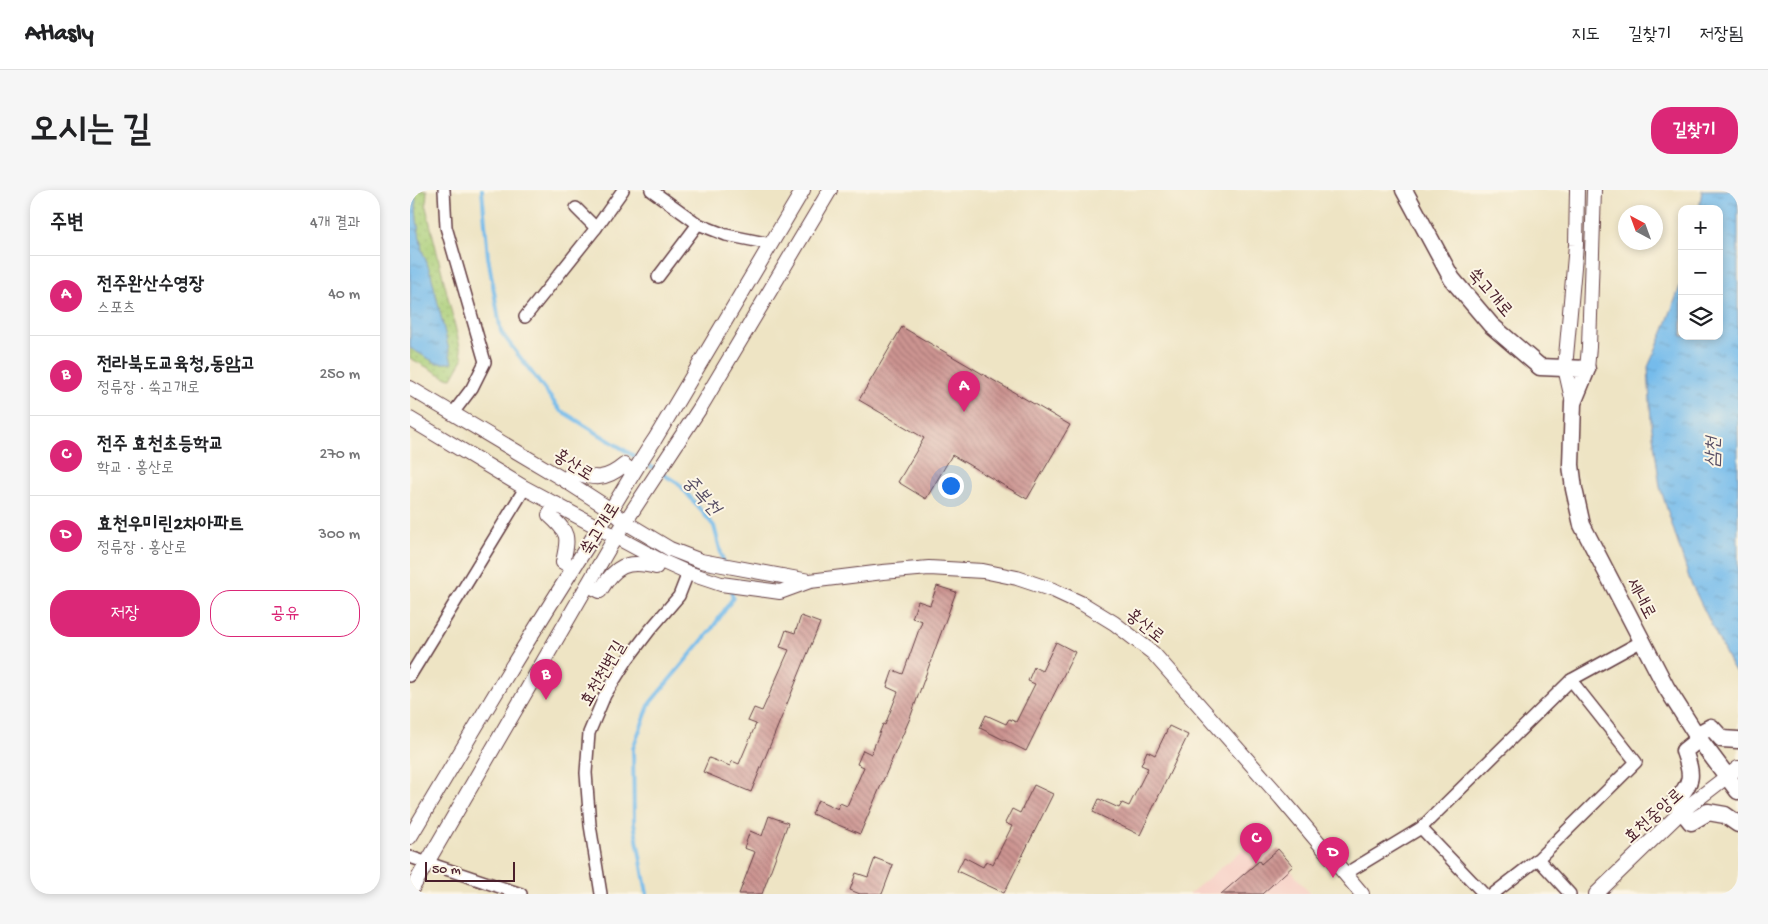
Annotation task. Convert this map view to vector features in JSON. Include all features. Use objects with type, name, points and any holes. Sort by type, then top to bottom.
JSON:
[{"type":"main road","name":"쑥고개로","points":[[1404,190],[1452,279],[1491,324],[1540,367],[1587,369]]},
{"type":"main road","name":"세내로","points":[[1587,369],[1573,403],[1571,465],[1582,525],[1666,687],[1697,737],[1733,773],[1738,791]]},
{"type":"main road","points":[[1734,740],[1722,739],[1711,727],[1697,737],[1684,751],[1691,770],[1687,788],[1675,802],[1691,822],[1708,812],[1725,815],[1738,824]]},
{"type":"street","points":[[444,190],[446,227],[485,362],[472,388],[453,413]]},
{"type":"street","points":[[526,318],[623,190]]},
{"type":"street","points":[[650,190],[698,224],[726,236],[771,244]]},
{"type":"street","name":"쑥고개로","points":[[410,837],[573,568],[611,510],[631,475],[656,439],[803,190]]},
{"type":"street","name":"쑥고개로","points":[[410,892],[616,536],[705,400],[830,190]]},
{"type":"street","name":"세내로","points":[[1573,403],[1565,368],[1576,245],[1577,190]]},
{"type":"street","name":"세내로","points":[[1587,369],[1594,190]]},
{"type":"street","points":[[576,208],[596,228]]},
{"type":"street","points":[[658,277],[698,224]]},
{"type":"street","name":"홍산로","points":[[410,388],[566,481],[611,510],[625,522],[670,549],[701,561],[810,581]]},
{"type":"street","name":"홍산로","points":[[410,419],[525,488],[659,560],[721,584],[780,592],[810,581],[929,568],[983,571],[1017,578],[1053,590],[1083,604],[1114,623],[1153,653],[1281,798],[1362,894]]},
{"type":"street","points":[[566,481],[572,472],[590,478],[608,476],[624,465],[631,475]]},
{"type":"street","points":[[410,676],[525,488]]},
{"type":"street","points":[[556,504],[550,515],[564,528],[568,543],[564,562],[573,568]]},
{"type":"street","points":[[588,585],[600,591],[608,576],[618,568],[638,563],[656,567],[659,560]]},
{"type":"street","name":"효천천변길","points":[[601,894],[590,826],[586,773],[589,733],[605,695],[627,660],[695,575]]},
{"type":"street","points":[[1345,874],[1421,828],[1570,680],[1642,641]]},
{"type":"street","points":[[1493,894],[1538,859],[1636,762],[1570,680]]},
{"type":"street","name":"효천중앙로","points":[[1596,894],[1682,812],[1733,773]]},
{"type":"street","points":[[1421,828],[1484,894]]},
{"type":"street","points":[[410,857],[521,894]]},
{"type":"street","points":[[1538,859],[1570,894]]},
{"type":"shaded area","points":[[1262,834],[1310,894],[1189,894]]},
{"type":"green space","points":[[410,190],[427,190],[426,207],[463,359],[452,378],[445,377],[410,358]]},
{"type":"water","points":[[410,190],[415,190],[422,250],[431,274],[452,363],[436,363],[410,348]]},
{"type":"water","name":"삼천","points":[[1702,190],[1738,190],[1738,676],[1690,581],[1660,487],[1651,421],[1648,367],[1678,292],[1678,340],[1723,340],[1723,205],[1700,205]]},
{"type":"building","points":[[902,327],[1070,425],[1027,499],[952,455],[926,499],[898,482],[924,438],[859,400]]},
{"type":"building","points":[[937,586],[956,592],[910,718],[860,834],[812,814],[818,800],[838,809],[840,803],[847,806],[864,767],[857,764],[863,750],[871,754],[898,692],[887,687],[893,670],[903,674],[922,621],[912,618],[918,601],[930,605]]},
{"type":"building","points":[[801,616],[820,623],[751,792],[703,772],[709,758],[730,766],[732,761],[739,764],[756,724],[748,721],[754,708],[762,711],[789,650],[780,647],[786,630],[795,633]]},
{"type":"building","points":[[1056,642],[1075,652],[1026,751],[980,728],[986,715],[1006,724],[1009,719],[1016,722],[1035,684],[1028,681],[1034,667],[1042,671]]},
{"type":"building","points":[[1169,726],[1188,735],[1140,835],[1093,812],[1099,799],[1119,808],[1122,803],[1129,806],[1148,768],[1141,765],[1147,751],[1155,755]]},
{"type":"building","points":[[1034,785],[1053,794],[1004,893],[957,871],[964,857],[983,867],[986,861],[993,864],[1012,826],[1005,823],[1012,809],[1020,813]]},
{"type":"building","points":[[769,816],[788,823],[762,894],[739,894],[755,852],[744,848],[750,831],[762,836]]},
{"type":"building","points":[[1278,849],[1293,866],[1262,894],[1221,894],[1259,861],[1261,864]]},
{"type":"building","points":[[875,858],[893,865],[882,894],[860,894],[850,890],[856,873],[868,877]]},
{"type":"waterway","name":"중복천","points":[[482,190],[488,257],[501,332],[560,410],[679,484],[714,526],[723,561]]},
{"type":"waterway","name":"중복천","points":[[647,894],[634,823],[633,748],[650,703],[711,630],[733,598],[730,587]]},
{"type":"place","name":"전주완산수영장","points":[[964,412]]},
{"type":"place","name":"전라북도교육청,동암고","points":[[546,700]]},
{"type":"place","name":"전주 효천초등학교","points":[[1256,864]]},
{"type":"place","name":"효천우미린2차아파트","points":[[1333,878]]}]
